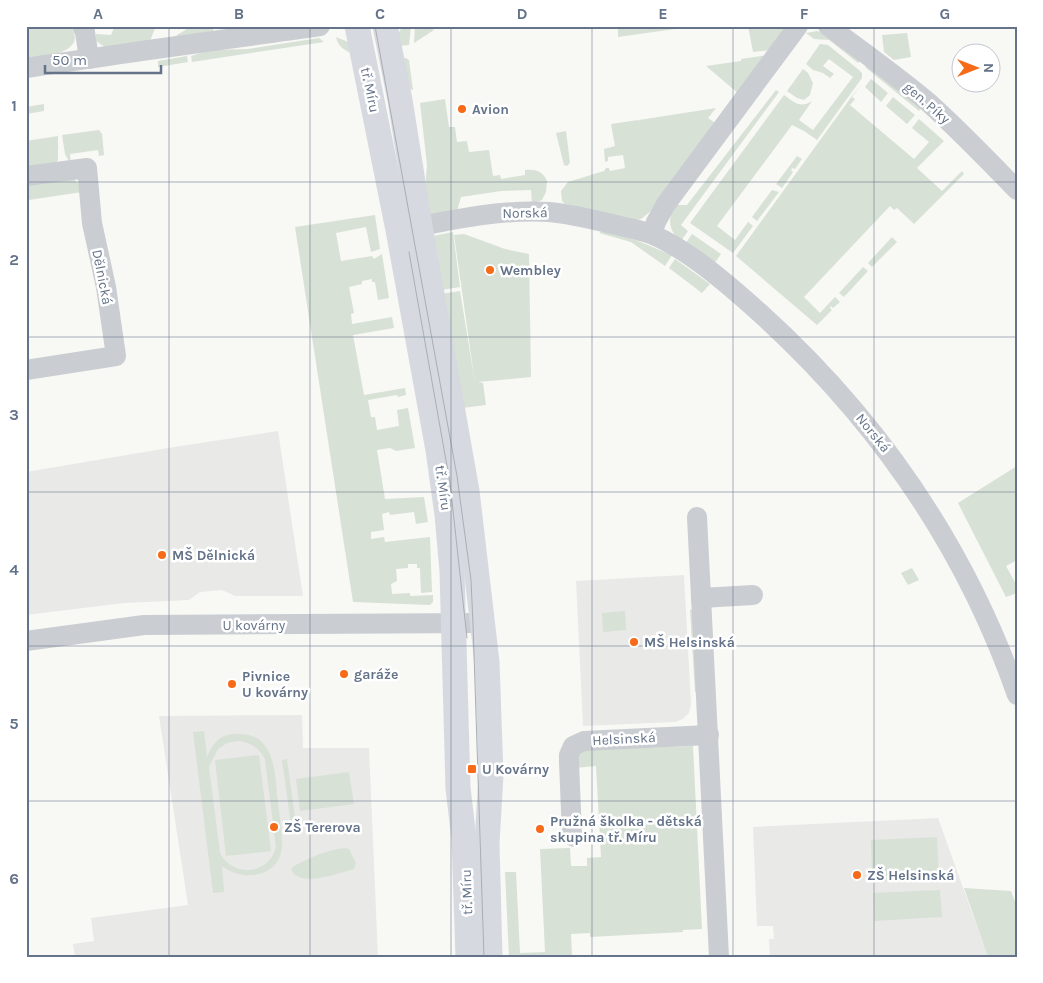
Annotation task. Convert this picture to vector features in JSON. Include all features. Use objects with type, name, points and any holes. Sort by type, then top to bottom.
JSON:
[{"type":"main road","name":"tř. Míru","points":[[357,26],[409,228],[467,491],[482,624],[487,652],[490,775],[487,843],[490,957]]},
{"type":"main road","name":"tř. Míru","points":[[385,26],[400,100],[409,228],[450,542],[458,788],[464,839],[468,957]]},
{"type":"street","points":[[82,26],[89,59]]},
{"type":"street","points":[[26,68],[320,26]]},
{"type":"street","points":[[652,234],[666,204],[798,26]]},
{"type":"street","name":"gen. Píky","points":[[828,26],[929,104],[987,157],[1017,190]]},
{"type":"street","name":"Dělnická","points":[[26,176],[87,168],[92,223],[106,287],[116,356],[26,370]]},
{"type":"street","name":"Norská","points":[[409,228],[498,213],[543,212],[584,217],[652,234],[722,280],[765,318],[839,392],[889,452],[918,493],[947,540],[982,611],[1017,695]]},
{"type":"street","points":[[697,517],[719,957]]},
{"type":"street","points":[[701,598],[753,595]]},
{"type":"street","name":"U kovárny","points":[[26,641],[144,626],[482,624]]},
{"type":"street","name":"Helsinská","points":[[574,837],[572,835],[569,762],[569,755],[573,746],[584,741],[708,735]]},
{"type":"shaded area","points":[[26,26],[70,26],[75,35],[74,42],[62,52],[26,60]]},
{"type":"shaded area","points":[[115,26],[150,26],[155,28],[150,41],[105,47],[96,41],[96,34],[111,35]]},
{"type":"shaded area","points":[[192,26],[214,26],[213,31],[177,37],[177,35]]},
{"type":"shaded area","points":[[403,26],[411,26],[409,45],[398,46],[399,32]]},
{"type":"shaded area","points":[[415,26],[426,26],[434,30],[414,43]]},
{"type":"shaded area","points":[[631,26],[689,27],[618,37],[618,29]]},
{"type":"shaded area","points":[[748,26],[785,26],[771,50],[753,52]]},
{"type":"shaded area","points":[[817,31],[824,33],[861,60],[858,63],[829,40],[814,39],[806,33]]},
{"type":"shaded area","points":[[907,33],[911,57],[894,60],[884,52],[882,35]]},
{"type":"shaded area","points":[[336,37],[348,42],[350,53],[341,47]]},
{"type":"shaded area","points":[[319,38],[324,42],[192,62],[191,56],[210,50],[248,49]]},
{"type":"shaded area","points":[[820,44],[828,45],[859,70],[862,73],[862,78],[817,140],[792,125],[717,226],[735,240],[748,222],[753,226],[733,253],[690,223],[784,95],[794,102],[801,104],[812,101],[799,120],[813,130],[853,77],[829,59],[823,66],[834,74],[830,78],[823,73],[813,70],[806,64]]},
{"type":"shaded area","points":[[768,55],[739,94],[706,66],[741,61],[741,59]]},
{"type":"shaded area","points":[[187,56],[188,62],[158,67],[158,61]]},
{"type":"shaded area","points":[[406,58],[409,60],[413,90],[410,89],[400,59]]},
{"type":"shaded area","points":[[867,64],[921,108],[919,111],[865,67]]},
{"type":"shaded area","points":[[803,69],[808,73],[813,83],[810,95],[804,100],[797,98],[787,91]]},
{"type":"shaded area","points":[[871,79],[888,93],[881,102],[865,87]]},
{"type":"shaded area","points":[[863,83],[852,97],[855,99],[850,105],[914,159],[929,142],[912,128],[919,119],[944,141],[917,168],[942,191],[962,171],[964,174],[914,224],[897,208],[894,210],[890,206],[804,297],[820,313],[835,297],[840,302],[833,308],[831,306],[832,310],[817,325],[736,256],[852,96]]},
{"type":"shaded area","points":[[776,90],[779,92],[681,225],[688,231],[681,241],[671,229],[670,224],[674,205],[687,205]]},
{"type":"shaded area","points":[[893,97],[915,115],[907,124],[886,106]]},
{"type":"shaded area","points":[[445,99],[449,127],[455,127],[457,142],[467,141],[469,152],[489,150],[493,176],[500,175],[501,179],[525,175],[525,170],[535,170],[541,173],[547,181],[546,192],[542,200],[532,204],[531,190],[501,191],[461,197],[457,211],[429,215],[425,190],[427,165],[420,103]]},
{"type":"shaded area","points":[[44,104],[44,111],[26,114],[26,107]]},
{"type":"shaded area","points":[[716,108],[708,118],[717,124],[651,211],[641,219],[635,221],[565,204],[562,201],[561,191],[568,182],[604,171],[606,168],[609,168],[610,171],[625,168],[623,155],[608,157],[608,161],[605,162],[604,149],[615,146],[611,124]]},
{"type":"shaded area","points":[[99,130],[102,134],[104,155],[99,156],[98,150],[70,154],[71,165],[65,154],[62,135]]},
{"type":"shaded area","points":[[566,131],[570,163],[567,166],[564,165],[556,133]]},
{"type":"shaded area","points":[[58,136],[58,159],[55,167],[26,172],[26,141]]},
{"type":"shaded area","points":[[797,156],[802,159],[795,169],[792,168],[793,172],[782,188],[776,184]]},
{"type":"shaded area","points":[[72,178],[78,183],[82,192],[29,200],[26,180]]},
{"type":"shaded area","points":[[772,190],[779,192],[757,221],[752,217]]},
{"type":"shaded area","points":[[375,215],[380,249],[371,252],[366,227],[336,233],[341,261],[372,256],[374,259],[382,254],[389,298],[378,300],[375,282],[372,282],[372,279],[349,287],[354,313],[351,314],[352,324],[392,317],[394,328],[353,335],[364,395],[405,388],[406,395],[368,400],[371,417],[375,417],[377,430],[399,426],[397,410],[408,408],[415,448],[396,451],[390,448],[377,450],[385,499],[424,497],[428,522],[416,524],[414,512],[390,515],[389,512],[382,514],[384,530],[371,532],[371,539],[384,537],[385,542],[430,537],[432,592],[421,593],[420,568],[417,568],[417,564],[408,564],[408,568],[396,569],[397,581],[391,584],[392,594],[410,593],[410,596],[433,595],[433,602],[430,605],[353,602],[295,227]]},
{"type":"shaded area","points":[[603,231],[628,237],[672,255],[665,266],[631,242],[599,233]]},
{"type":"shaded area","points":[[453,232],[460,287],[441,290],[433,236]]},
{"type":"shaded area","points":[[464,234],[505,249],[529,254],[531,377],[478,382],[483,383],[486,405],[462,408],[441,294],[460,291],[475,383],[454,235]]},
{"type":"shaded area","points":[[692,234],[721,254],[714,264],[685,244]]},
{"type":"shaded area","points":[[892,237],[897,242],[872,267],[868,263]]},
{"type":"shaded area","points":[[675,259],[710,284],[702,293],[669,268]]},
{"type":"shaded area","points":[[863,267],[868,271],[844,297],[839,293]]},
{"type":"shaded area","name":"MŠ Dělnická","points":[[278,431],[303,596],[235,596],[222,590],[200,592],[189,600],[124,603],[26,615],[26,472]]},
{"type":"shaded area","points":[[1017,466],[1017,560],[1006,566],[1017,586],[1017,593],[1006,597],[958,503]]},
{"type":"shaded area","points":[[912,568],[919,580],[908,585],[901,573]]},
{"type":"shaded area","name":"MŠ Helsinská","points":[[684,575],[691,704],[689,713],[683,719],[675,722],[583,726],[576,581]]},
{"type":"shaded area","points":[[695,609],[700,692],[695,692],[690,610]]},
{"type":"shaded area","points":[[625,611],[626,630],[603,632],[602,613]]},
{"type":"shaded area","name":"ZŠ Tererova","points":[[302,715],[303,748],[369,748],[378,957],[75,957],[73,944],[94,941],[91,918],[188,905],[159,716]]},
{"type":"shaded area","points":[[204,731],[207,757],[218,740],[226,735],[250,735],[259,739],[270,754],[275,774],[282,841],[281,853],[277,862],[270,869],[262,873],[242,875],[222,866],[224,892],[213,893],[193,732]],"holes":[[[242,742],[256,748],[265,759],[276,847],[266,863],[259,868],[250,870],[233,867],[220,853],[209,767],[218,749],[227,743]]]},
{"type":"shaded area","points":[[693,746],[702,929],[683,930],[683,932],[590,937],[590,933],[571,934],[572,957],[509,957],[505,872],[516,872],[520,953],[545,952],[540,849],[570,848],[571,866],[587,866],[587,858],[601,857],[596,766],[575,768],[579,755],[583,750]]},
{"type":"shaded area","points":[[259,755],[271,851],[226,856],[215,760]]},
{"type":"shaded area","points":[[287,759],[296,825],[291,825],[282,760]]},
{"type":"shaded area","points":[[349,772],[354,804],[300,811],[296,779]]},
{"type":"shaded area","name":"ZŠ Helsinská","points":[[938,818],[988,957],[770,957],[769,939],[774,939],[773,926],[757,926],[753,827]]},
{"type":"shaded area","points":[[937,837],[939,879],[872,882],[871,840]]},
{"type":"shaded area","points":[[349,849],[356,863],[354,869],[313,879],[298,876],[292,872],[294,866],[313,857],[331,850]]},
{"type":"shaded area","points":[[964,888],[1011,891],[1017,907],[1017,957],[988,957]]},
{"type":"shaded area","points":[[940,890],[942,917],[874,921],[873,893]]},
{"type":"tram line","points":[[375,26],[457,476],[471,580],[484,957]]},
{"type":"tram line","points":[[409,252],[450,483],[467,638]]},
{"type":"place","name":"Avion","points":[[462,109]]},
{"type":"place","name":"Wembley","points":[[490,270]]},
{"type":"place","name":"MŠ Dělnická","points":[[162,555]]},
{"type":"place","name":"MŠ Helsinská","points":[[634,642]]},
{"type":"place","name":"garáže","points":[[344,674]]},
{"type":"place","name":"Pivnice U kovárny","points":[[232,684]]},
{"type":"place","name":"U Kovárny","points":[[472,769]]},
{"type":"place","name":"ZŠ Tererova","points":[[274,827]]},
{"type":"place","name":"Pružná školka - dětská skupina tř. Míru","points":[[540,829]]},
{"type":"place","name":"ZŠ Helsinská","points":[[857,875]]}]
